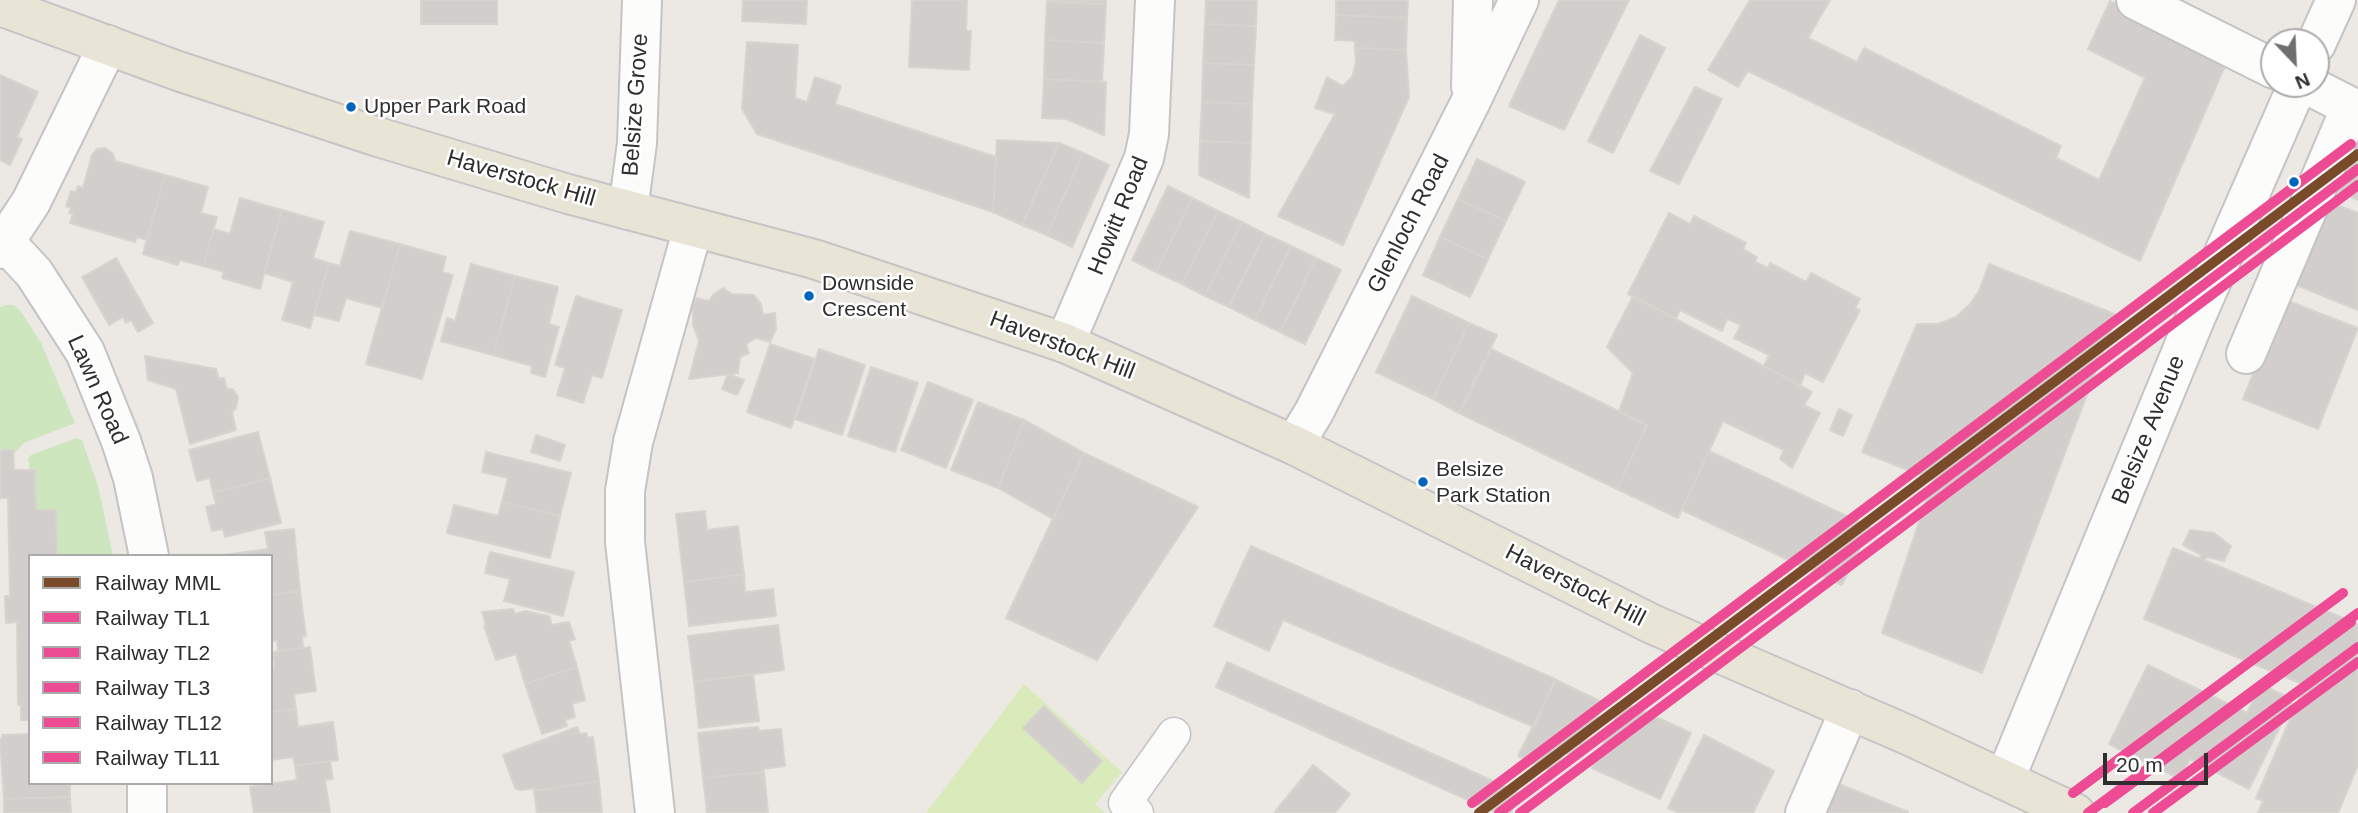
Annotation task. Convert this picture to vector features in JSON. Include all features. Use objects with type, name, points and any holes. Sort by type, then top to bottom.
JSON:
[{"type":"main road","name":"Haverstock Hill","points":[[0,6],[178,71],[356,130],[628,210],[814,259],[1065,342],[1294,445],[1629,613],[1850,709],[2075,813]]},
{"type":"street","name":"Belsize Grove","points":[[628,210],[637,143],[642,0]]},
{"type":"street","name":"Howitt Road","points":[[1065,342],[1144,158],[1149,134],[1155,0]]},
{"type":"street","points":[[1470,103],[1473,0]]},
{"type":"street","name":"Glenloch Road","points":[[1294,445],[1314,412],[1519,0]]},
{"type":"street","points":[[2136,0],[2260,62]]},
{"type":"street","points":[[2323,28],[2336,0]]},
{"type":"street","points":[[3,246],[31,202],[108,45]]},
{"type":"street","points":[[2246,354],[2351,107],[2330,96]]},
{"type":"street","name":"Belsize Avenue","points":[[2005,779],[2195,319],[2292,98]]},
{"type":"street","points":[[655,813],[625,542],[625,491],[633,442],[693,228]]},
{"type":"street","name":"Lawn Road","points":[[3,246],[34,273],[85,352],[129,465],[149,554]]},
{"type":"street","points":[[1805,813],[1850,709]]},
{"type":"street","points":[[1137,813],[1125,803],[1174,734]]},
{"type":"street","points":[[147,785],[148,813]]},
{"type":"green space","points":[[14,305],[20,310],[41,343],[75,423],[24,443],[15,453],[13,450],[0,450],[0,307]]},
{"type":"green space","points":[[76,438],[82,440],[98,486],[113,554],[56,554],[36,510],[35,470],[30,470],[28,459],[31,455]]},
{"type":"green space","points":[[1024,684],[1122,772],[1095,804],[1105,813],[926,813]]},
{"type":"building","points":[[421,0],[497,0],[497,24],[421,24]]},
{"type":"building","points":[[743,0],[807,0],[806,24],[742,21]]},
{"type":"building","points":[[912,0],[967,0],[966,31],[971,31],[969,70],[909,67]]},
{"type":"building","points":[[1047,0],[1106,0],[1106,4]]},
{"type":"building","points":[[1206,0],[1257,0],[1256,26],[1205,24]]},
{"type":"building","points":[[1336,0],[1408,0],[1407,18],[1336,15]]},
{"type":"building","points":[[1559,0],[1629,0],[1564,130],[1509,106]]},
{"type":"building","points":[[1750,0],[1830,0],[1808,38],[1857,62],[1864,48],[2061,146],[2056,158],[2099,180],[2145,78],[2088,49],[2110,1],[2225,66],[2140,261],[1748,71],[1738,87],[1708,70]]},
{"type":"building","points":[[1047,2],[1106,4],[1104,43],[1045,40]]},
{"type":"building","points":[[1336,15],[1407,18],[1406,50],[1355,48],[1355,41],[1335,40]]},
{"type":"building","points":[[1205,24],[1256,26],[1254,65],[1203,63]]},
{"type":"building","points":[[1640,35],[1665,48],[1613,153],[1588,141]]},
{"type":"building","points":[[1045,40],[1104,43],[1102,82],[1044,79]]},
{"type":"building","points":[[747,42],[798,45],[795,98],[807,102],[815,77],[841,86],[835,104],[996,157],[993,212],[757,134],[742,109]]},
{"type":"building","points":[[1355,48],[1406,50],[1409,97],[1343,245],[1278,216],[1335,114],[1315,108],[1327,77],[1343,86],[1352,77],[1356,63]]},
{"type":"building","points":[[1203,63],[1254,65],[1252,104],[1202,102]]},
{"type":"building","points":[[0,75],[38,92],[17,137],[22,139],[10,165],[0,160]]},
{"type":"building","points":[[1044,79],[1106,82],[1104,135],[1066,119],[1042,118]]},
{"type":"building","points":[[1695,87],[1722,99],[1679,184],[1650,171]]},
{"type":"building","points":[[1202,102],[1252,104],[1251,143],[1200,141]]},
{"type":"building","points":[[2358,124],[2358,200],[2332,189]]},
{"type":"building","points":[[997,140],[1059,143],[1022,225],[993,212]]},
{"type":"building","points":[[1200,141],[1251,143],[1249,198],[1199,175]]},
{"type":"building","points":[[1059,143],[1083,153],[1047,235],[1022,225]]},
{"type":"building","points":[[105,148],[113,154],[115,161],[165,175],[147,240],[137,237],[135,242],[70,223],[73,214],[69,213],[71,208],[66,206],[71,191],[76,192],[78,186],[83,188],[92,155],[97,149]]},
{"type":"building","points":[[1083,153],[1109,165],[1072,247],[1047,235]]},
{"type":"building","points":[[1477,159],[1525,182],[1506,221],[1458,199]]},
{"type":"building","points":[[165,175],[208,187],[201,213],[217,217],[203,266],[180,260],[178,265],[143,254]]},
{"type":"building","points":[[1168,186],[1192,198],[1156,272],[1132,260]]},
{"type":"building","points":[[240,198],[282,210],[260,289],[222,278],[224,272],[203,266],[214,229],[230,234]]},
{"type":"building","points":[[1192,198],[1218,211],[1182,284],[1156,272]]},
{"type":"building","points":[[1458,199],[1506,221],[1488,259],[1440,237]]},
{"type":"building","points":[[2324,200],[2358,213],[2358,310],[2291,283]]},
{"type":"building","points":[[282,210],[324,222],[313,258],[329,263],[310,328],[282,320],[293,282],[264,273]]},
{"type":"building","points":[[1218,211],[1242,222],[1205,296],[1182,284]]},
{"type":"building","points":[[1669,213],[1690,224],[1694,216],[1746,243],[1743,249],[1757,257],[1755,262],[1768,268],[1770,263],[1806,282],[1811,273],[1860,299],[1855,308],[1860,310],[1823,382],[1805,373],[1800,386],[1764,366],[1769,355],[1734,338],[1741,325],[1727,319],[1722,331],[1680,310],[1676,319],[1628,294]]},
{"type":"building","points":[[1242,222],[1265,234],[1229,307],[1205,296]]},
{"type":"building","points":[[350,231],[400,244],[382,308],[346,298],[339,321],[314,315],[329,263],[340,266]]},
{"type":"building","points":[[1265,234],[1291,246],[1255,320],[1229,307]]},
{"type":"building","points":[[1440,237],[1488,259],[1470,297],[1423,275]]},
{"type":"building","points":[[400,244],[446,257],[442,272],[453,275],[422,379],[366,364]]},
{"type":"building","points":[[1291,246],[1316,258],[1280,332],[1255,320]]},
{"type":"building","points":[[116,258],[153,323],[138,332],[131,320],[126,323],[123,317],[109,325],[82,277]]},
{"type":"building","points":[[1316,258],[1341,270],[1305,344],[1280,332]]},
{"type":"building","points":[[471,264],[515,276],[493,355],[441,341],[447,318],[455,321]]},
{"type":"building","points":[[1989,264],[2117,315],[1982,673],[1882,633],[1933,480],[1862,452],[1917,324],[1938,324],[1956,317],[1979,291]]},
{"type":"building","points":[[515,276],[558,287],[549,324],[559,327],[545,377],[531,373],[532,366],[493,355]]},
{"type":"building","points":[[723,288],[732,294],[754,295],[761,304],[763,315],[775,313],[776,329],[770,342],[756,338],[746,344],[749,353],[740,357],[738,373],[689,379],[699,341],[691,312],[696,298],[709,301]]},
{"type":"building","points":[[576,296],[622,310],[602,378],[592,375],[583,403],[557,395],[565,368],[555,365]]},
{"type":"building","points":[[1412,296],[1469,323],[1433,399],[1376,372]]},
{"type":"building","points":[[1633,296],[1812,392],[1804,405],[1820,413],[1792,468],[1780,459],[1784,450],[1723,421],[1678,518],[1617,489],[1647,425],[1619,411],[1633,373],[1607,347]]},
{"type":"building","points":[[2283,299],[2358,328],[2318,429],[2243,399]]},
{"type":"building","points":[[1469,323],[1497,335],[1459,413],[1433,399]]},
{"type":"building","points":[[770,344],[815,359],[791,428],[747,412]]},
{"type":"building","points":[[819,349],[865,365],[842,435],[795,419]]},
{"type":"building","points":[[1491,349],[1647,425],[1617,489],[1459,413]]},
{"type":"building","points":[[145,356],[216,369],[219,379],[224,378],[227,389],[233,389],[238,397],[236,408],[232,412],[236,430],[190,444],[176,389],[148,380]]},
{"type":"building","points":[[871,367],[918,383],[895,452],[848,436]]},
{"type":"building","points":[[728,374],[744,380],[737,395],[722,389]]},
{"type":"building","points":[[928,382],[973,400],[946,468],[901,450]]},
{"type":"building","points":[[978,402],[1024,420],[998,488],[951,470]]},
{"type":"building","points":[[1839,409],[1852,415],[1843,436],[1830,430]]},
{"type":"building","points":[[1024,420],[1084,453],[1053,519],[998,488]]},
{"type":"building","points":[[258,432],[270,478],[213,493],[210,478],[197,481],[189,450]]},
{"type":"building","points":[[536,435],[565,445],[560,461],[531,452]]},
{"type":"building","points":[[0,450],[13,450],[14,470],[35,470],[36,510],[56,510],[57,554],[28,554],[28,720],[21,720],[21,705],[18,705],[17,622],[6,623],[5,596],[10,596],[8,498],[0,498]]},
{"type":"building","points":[[1709,451],[1870,527],[1842,585],[1682,510]]},
{"type":"building","points":[[486,452],[571,473],[560,516],[502,502],[508,478],[482,472]]},
{"type":"building","points":[[1084,453],[1198,507],[1097,660],[1006,618]]},
{"type":"building","points":[[270,478],[281,523],[225,537],[223,529],[212,531],[206,507],[216,504],[213,493]]},
{"type":"building","points":[[502,502],[560,516],[550,558],[447,533],[454,505],[498,516]]},
{"type":"building","points":[[705,511],[707,530],[738,526],[744,574],[684,582],[676,514]]},
{"type":"building","points":[[294,529],[300,591],[273,595],[273,554],[232,554],[268,549],[265,532]]},
{"type":"building","points":[[2190,530],[2214,533],[2231,546],[2224,561],[2207,557],[2204,560],[2358,624],[2358,765],[2338,813],[2258,813],[2263,801],[2256,798],[2305,685],[2144,619],[2173,548],[2200,559],[2201,555],[2183,545]]},
{"type":"building","points":[[1251,546],[1555,679],[1534,727],[1283,620],[1269,651],[1214,626]]},
{"type":"building","points":[[490,552],[574,572],[563,616],[504,601],[510,579],[485,573]]},
{"type":"building","points":[[744,574],[745,592],[773,589],[776,616],[689,626],[684,582]]},
{"type":"building","points":[[300,591],[306,636],[302,637],[303,648],[278,651],[277,640],[273,641],[273,595]]},
{"type":"building","points":[[513,609],[515,614],[525,611],[549,616],[552,625],[569,622],[575,639],[569,641],[577,667],[525,684],[516,654],[496,660],[482,612]]},
{"type":"building","points":[[778,625],[784,670],[694,682],[688,636]]},
{"type":"building","points":[[310,647],[316,691],[294,694],[296,709],[273,712],[273,652]]},
{"type":"building","points":[[1227,662],[1520,793],[1511,813],[1497,813],[1216,687]]},
{"type":"building","points":[[2148,665],[2247,713],[2261,684],[2293,700],[2249,789],[2190,759],[2180,779],[2109,744]]},
{"type":"building","points":[[577,667],[585,700],[572,704],[575,717],[565,720],[567,726],[542,734],[525,684]]},
{"type":"building","points":[[753,674],[759,721],[699,728],[694,682]]},
{"type":"building","points":[[1556,680],[1604,703],[1577,758],[1564,752],[1553,773],[1518,756]]},
{"type":"building","points":[[1623,702],[1691,733],[1660,799],[1592,768]]},
{"type":"building","points":[[1044,706],[1102,761],[1082,783],[1023,728]]},
{"type":"building","points":[[296,709],[298,727],[333,722],[338,760],[295,766],[293,757],[273,760],[273,712]]},
{"type":"building","points":[[577,727],[580,734],[586,733],[588,738],[593,737],[599,781],[534,791],[535,788],[515,788],[503,755]]},
{"type":"building","points":[[758,727],[759,731],[781,729],[785,766],[763,769],[764,772],[703,778],[698,733]]},
{"type":"building","points":[[28,734],[28,785],[70,785],[70,797],[4,799],[0,739],[2,735]]},
{"type":"building","points":[[1704,735],[1774,771],[1753,813],[1678,813],[1668,808]]},
{"type":"building","points":[[330,761],[333,779],[325,780],[330,813],[254,813],[250,787],[297,780],[295,766]]},
{"type":"building","points":[[1313,765],[1350,794],[1335,813],[1274,813]]},
{"type":"building","points":[[764,772],[768,813],[707,813],[703,778]]},
{"type":"building","points":[[1824,778],[1908,812],[1908,813],[1809,813]]},
{"type":"building","points":[[599,781],[602,813],[537,813],[534,791]]},
{"type":"building","points":[[70,797],[71,813],[4,813],[4,799]]},
{"type":"rail line","name":"TL2","points":[[1472,803],[2351,144]]},
{"type":"rail line","name":"MML","points":[[1479,813],[2358,154]]},
{"type":"rail line","name":"TL1","points":[[1499,813],[2358,169]]},
{"type":"rail line","name":"TL3","points":[[1520,813],[2358,185]]},
{"type":"rail line","name":"TL11","points":[[2073,793],[2343,593]]},
{"type":"rail line","name":"TL12","points":[[2088,813],[2358,613]]},
{"type":"rail line","name":"TL2","points":[[2105,803],[2351,622]]},
{"type":"rail line","name":"TL1","points":[[2133,813],[2358,647]]},
{"type":"rail line","name":"TL3","points":[[2153,813],[2358,662]]},
{"type":"place","name":"Upper Park Road","points":[[351,107]]},
{"type":"place","name":"Downside Crescent","points":[[809,296]]},
{"type":"place","name":"Belsize Park Station","points":[[1423,482]]}]
